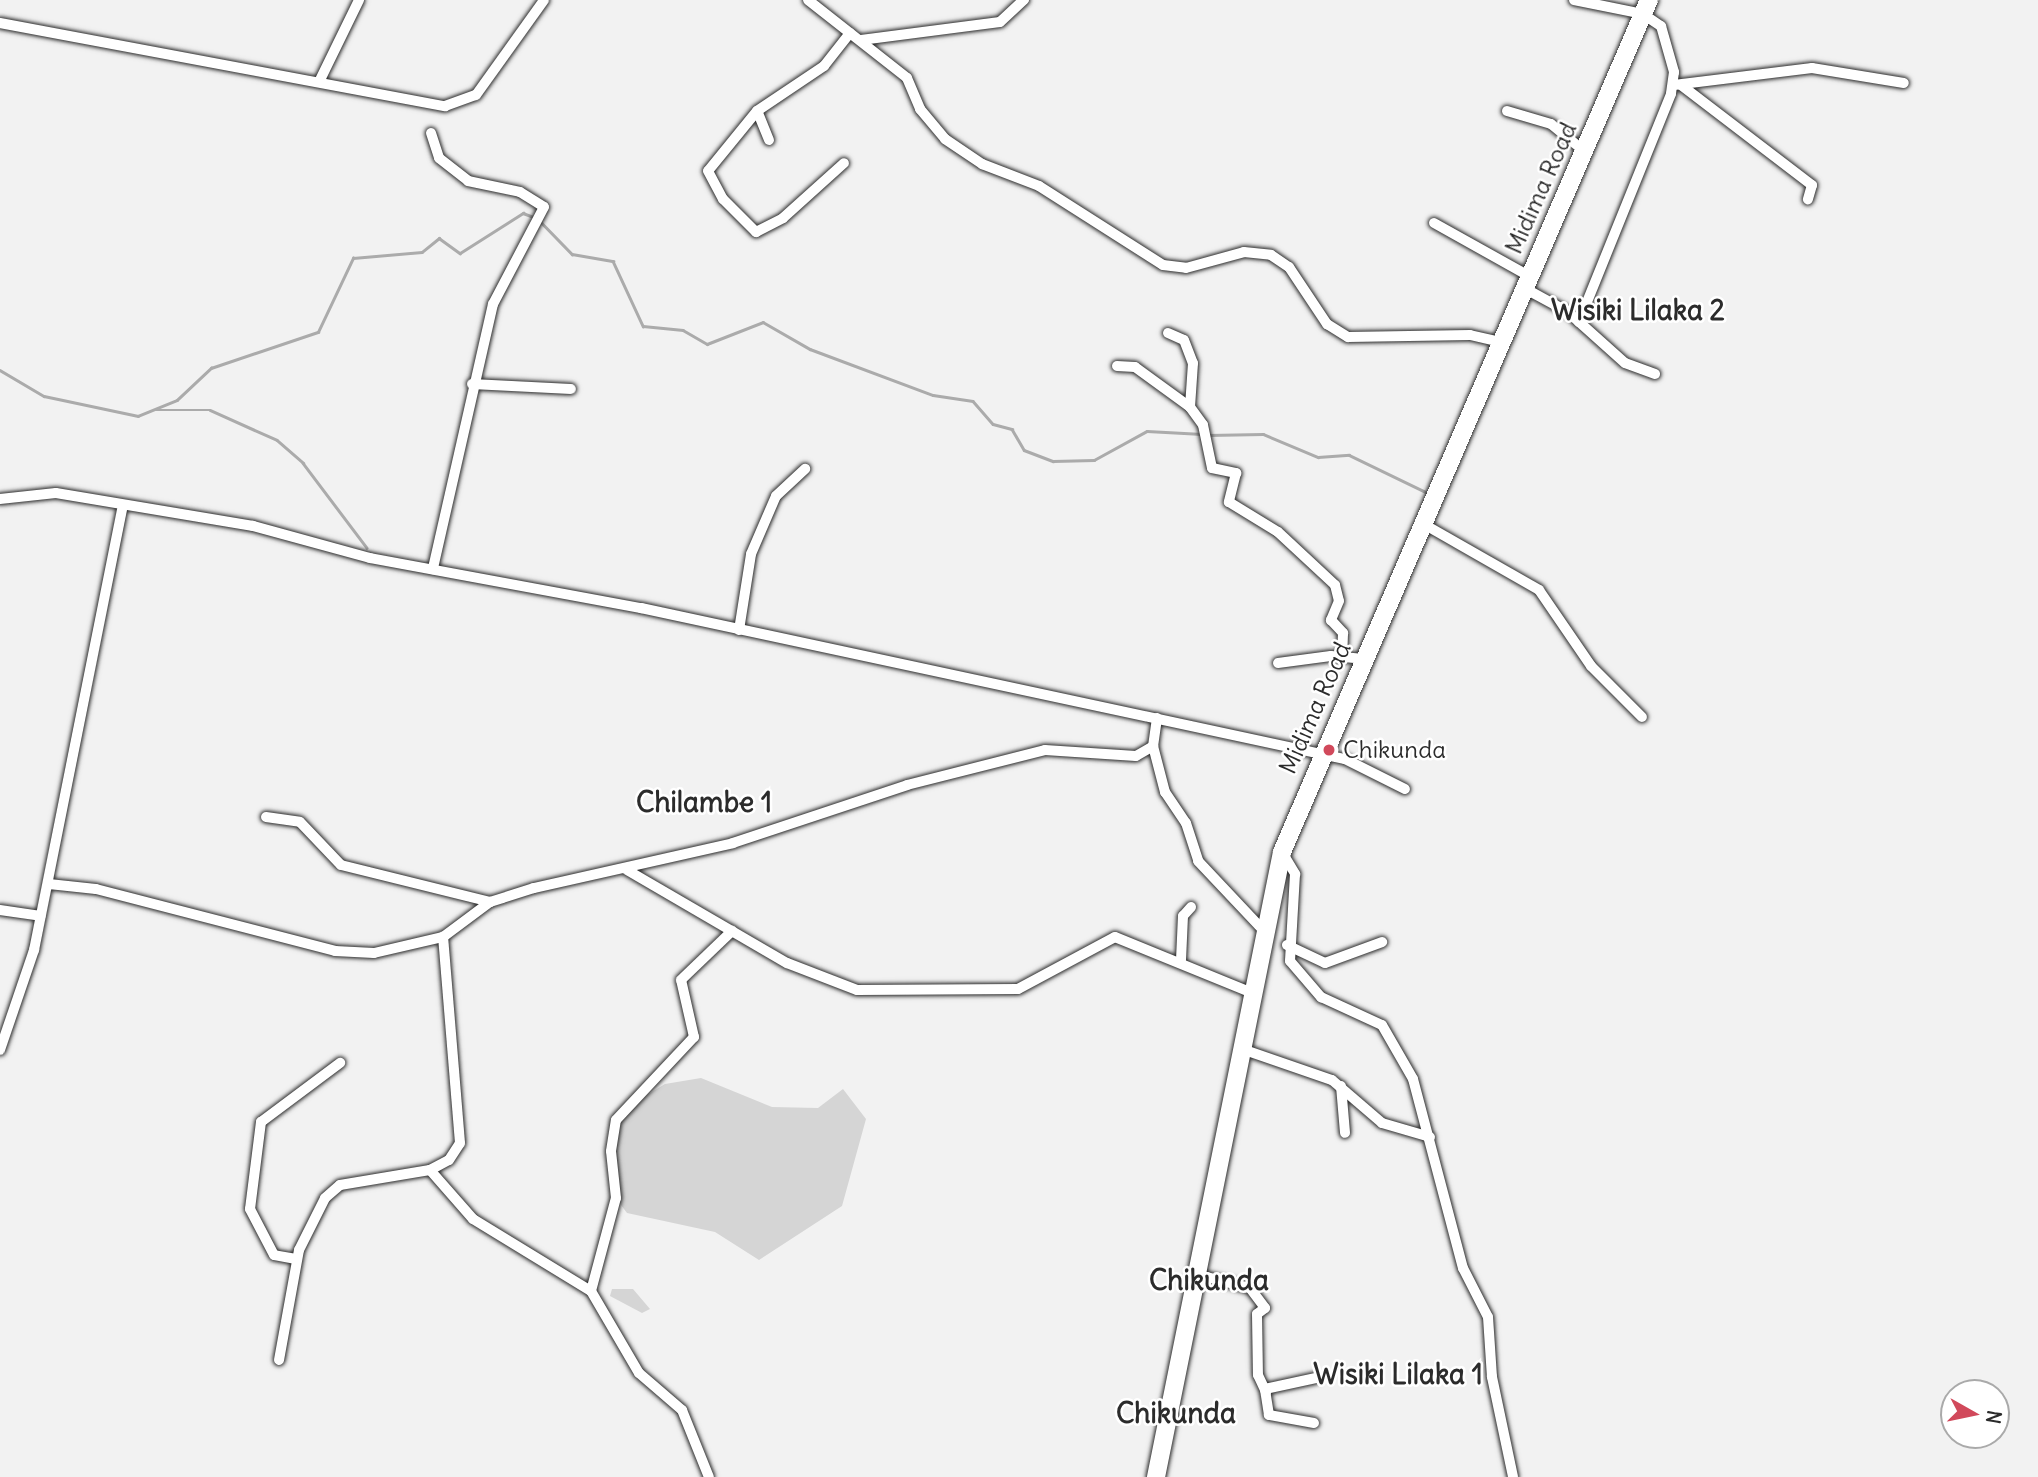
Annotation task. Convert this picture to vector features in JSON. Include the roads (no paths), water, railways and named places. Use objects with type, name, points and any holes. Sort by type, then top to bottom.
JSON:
[{"type":"main road","name":"Midima Road","points":[[1156,1477],[1250,992],[1282,852],[1319,756],[1364,659],[1420,522],[1646,7]]},
{"type":"street","points":[[320,80],[359,0]]},
{"type":"street","points":[[0,23],[96,45],[320,80],[434,105],[460,104],[476,95],[544,0]]},
{"type":"street","points":[[808,0],[861,40],[911,83],[920,109],[945,139],[982,164],[1039,186],[1163,265],[1186,268],[1244,252],[1271,255],[1289,267],[1327,324],[1348,338],[1470,335],[1500,342]]},
{"type":"street","points":[[861,40],[1000,22],[1024,0]]},
{"type":"street","points":[[1574,0],[1646,7],[1665,30],[1677,85],[1579,322]]},
{"type":"street","points":[[844,163],[783,218],[756,232],[723,198],[708,171],[757,111],[824,66],[850,33]]},
{"type":"street","points":[[1677,85],[1812,68],[1904,83]]},
{"type":"street","points":[[1677,85],[1812,185],[1808,199]]},
{"type":"street","points":[[757,111],[769,140]]},
{"type":"street","points":[[1507,111],[1552,124],[1584,151]]},
{"type":"street","points":[[431,133],[439,158],[468,181],[520,192],[544,208],[493,304],[472,384],[433,569]]},
{"type":"street","points":[[1434,223],[1526,282],[1579,322],[1615,357],[1656,374]]},
{"type":"street","points":[[1168,333],[1184,340],[1193,363],[1190,407]]},
{"type":"street","points":[[1117,366],[1135,367],[1190,407],[1203,425],[1212,468],[1236,473],[1229,502],[1278,532],[1335,585],[1339,601],[1331,620],[1343,634],[1342,656]]},
{"type":"street","points":[[472,384],[571,389]]},
{"type":"street","points":[[738,630],[751,554],[776,496],[805,469]]},
{"type":"street","points":[[0,499],[56,493],[253,526],[433,569],[738,630],[1356,762],[1405,789]]},
{"type":"street","points":[[0,1050],[18,1008],[49,884],[123,506]]},
{"type":"street","points":[[1420,522],[1539,590],[1591,666],[1642,718]]},
{"type":"street","points":[[1279,663],[1342,656],[1364,659]]},
{"type":"street","points":[[1157,718],[1153,746],[1165,792],[1186,823],[1203,871],[1263,930]]},
{"type":"street","points":[[49,884],[96,889],[335,951],[374,953],[443,937],[490,902],[627,870],[1035,753],[1136,756],[1153,746]]},
{"type":"street","points":[[265,817],[300,822],[341,865],[490,902]]},
{"type":"street","points":[[1282,852],[1295,874],[1287,944],[1296,971],[1321,997],[1393,1037],[1430,1137],[1463,1268],[1489,1317],[1492,1377],[1513,1477]]},
{"type":"street","points":[[627,870],[806,972],[880,993],[1018,989],[1115,937],[1181,960],[1250,992]]},
{"type":"street","points":[[1181,960],[1183,916],[1191,907]]},
{"type":"street","points":[[0,910],[41,916]]},
{"type":"street","points":[[591,1291],[616,1198],[611,1151],[617,1120],[694,1037],[681,980],[732,932]]},
{"type":"street","points":[[279,1360],[296,1259],[314,1214],[332,1190],[430,1170],[454,1154],[460,1134],[443,937]]},
{"type":"street","points":[[1287,944],[1325,963],[1382,942]]},
{"type":"street","points":[[1239,1048],[1341,1086],[1382,1123],[1430,1137]]},
{"type":"street","points":[[296,1259],[274,1255],[250,1209],[261,1122],[340,1063]]},
{"type":"street","points":[[1341,1086],[1345,1133]]},
{"type":"street","points":[[430,1170],[473,1219],[591,1291],[639,1373],[682,1410],[709,1477]]},
{"type":"street","points":[[1195,1274],[1250,1288],[1265,1308],[1257,1314],[1258,1375],[1266,1392],[1269,1415],[1314,1423]]},
{"type":"street","points":[[1266,1392],[1316,1378]]},
{"type":"waterway","points":[[0,370],[44,396],[138,416],[177,400],[211,368],[318,332],[353,258],[422,252],[439,238],[460,253],[523,213],[536,218]]},
{"type":"waterway","points":[[541,222],[572,254],[613,261],[643,326],[683,330],[707,344],[763,322],[810,349],[933,395],[973,401],[993,424],[1012,429],[1024,450],[1053,461],[1094,460],[1147,431],[1202,434]]},
{"type":"waterway","points":[[156,410],[210,410],[277,440],[303,463],[367,548]]},
{"type":"waterway","points":[[1208,435],[1263,434],[1318,457],[1349,455],[1426,492]]},
{"type":"place","name":"Chikunda","points":[[1329,750]]},
{"type":"district","name":"Wisiki Lilaka 2","points":[[1638,310]]},
{"type":"district","name":"Chilambe 1","points":[[704,802]]},
{"type":"district","name":"Chikunda","points":[[1209,1280]]},
{"type":"district","name":"Wisiki Lilaka 1","points":[[1398,1374]]},
{"type":"district","name":"Chikunda","points":[[1176,1413]]}]
